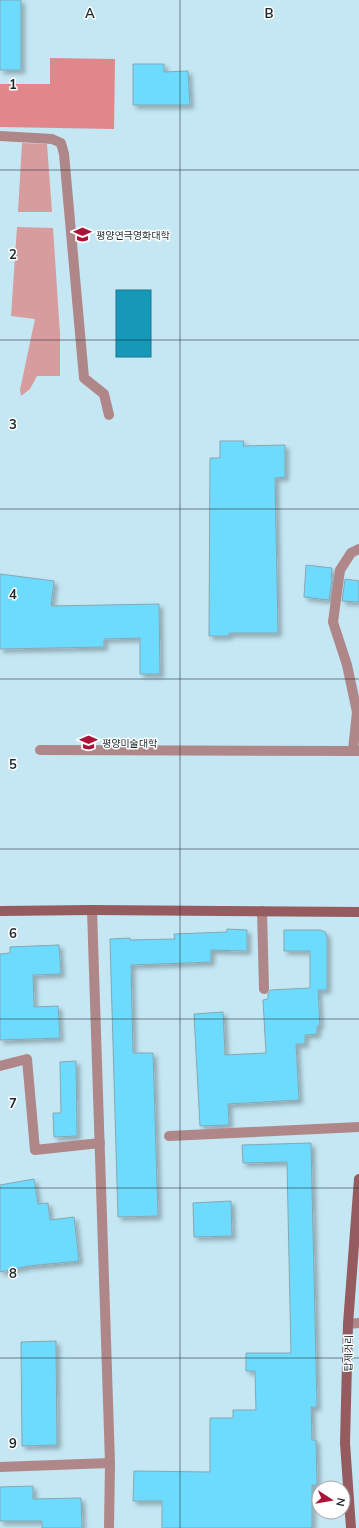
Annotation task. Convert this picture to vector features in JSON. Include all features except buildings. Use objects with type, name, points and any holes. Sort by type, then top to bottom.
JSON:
[{"type":"street","points":[[0,136],[52,139],[61,143],[64,154],[84,378],[104,394],[109,415]]},
{"type":"street","points":[[40,750],[356,751],[357,712],[347,665],[334,622],[340,570],[351,553],[359,548]]},
{"type":"street","points":[[0,911],[92,910],[359,912]]},
{"type":"street","points":[[92,910],[110,1462],[109,1528]]},
{"type":"street","points":[[262,911],[264,989]]},
{"type":"street","points":[[0,1066],[27,1059],[35,1150],[100,1143]]},
{"type":"street","points":[[169,1136],[359,1127]]},
{"type":"street","name":"탑제거리","points":[[351,1528],[345,1443],[348,1324],[359,1178]]},
{"type":"street","points":[[348,1324],[359,1323]]},
{"type":"street","points":[[0,1467],[110,1462]]},
{"type":"shaded area","points":[[50,58],[115,59],[114,129],[0,127],[0,84],[50,84]]},
{"type":"shaded area","points":[[22,143],[47,144],[52,212],[18,212]]},
{"type":"shaded area","points":[[17,227],[53,228],[60,334],[60,376],[37,376],[30,389],[21,396],[20,390],[35,319],[11,316]]},
{"type":"water","points":[[116,290],[151,290],[151,357],[116,357]]},
{"type":"place","name":"평양연극영화대학","points":[[83,235]]},
{"type":"place","name":"평양미술대학","points":[[89,743]]}]
